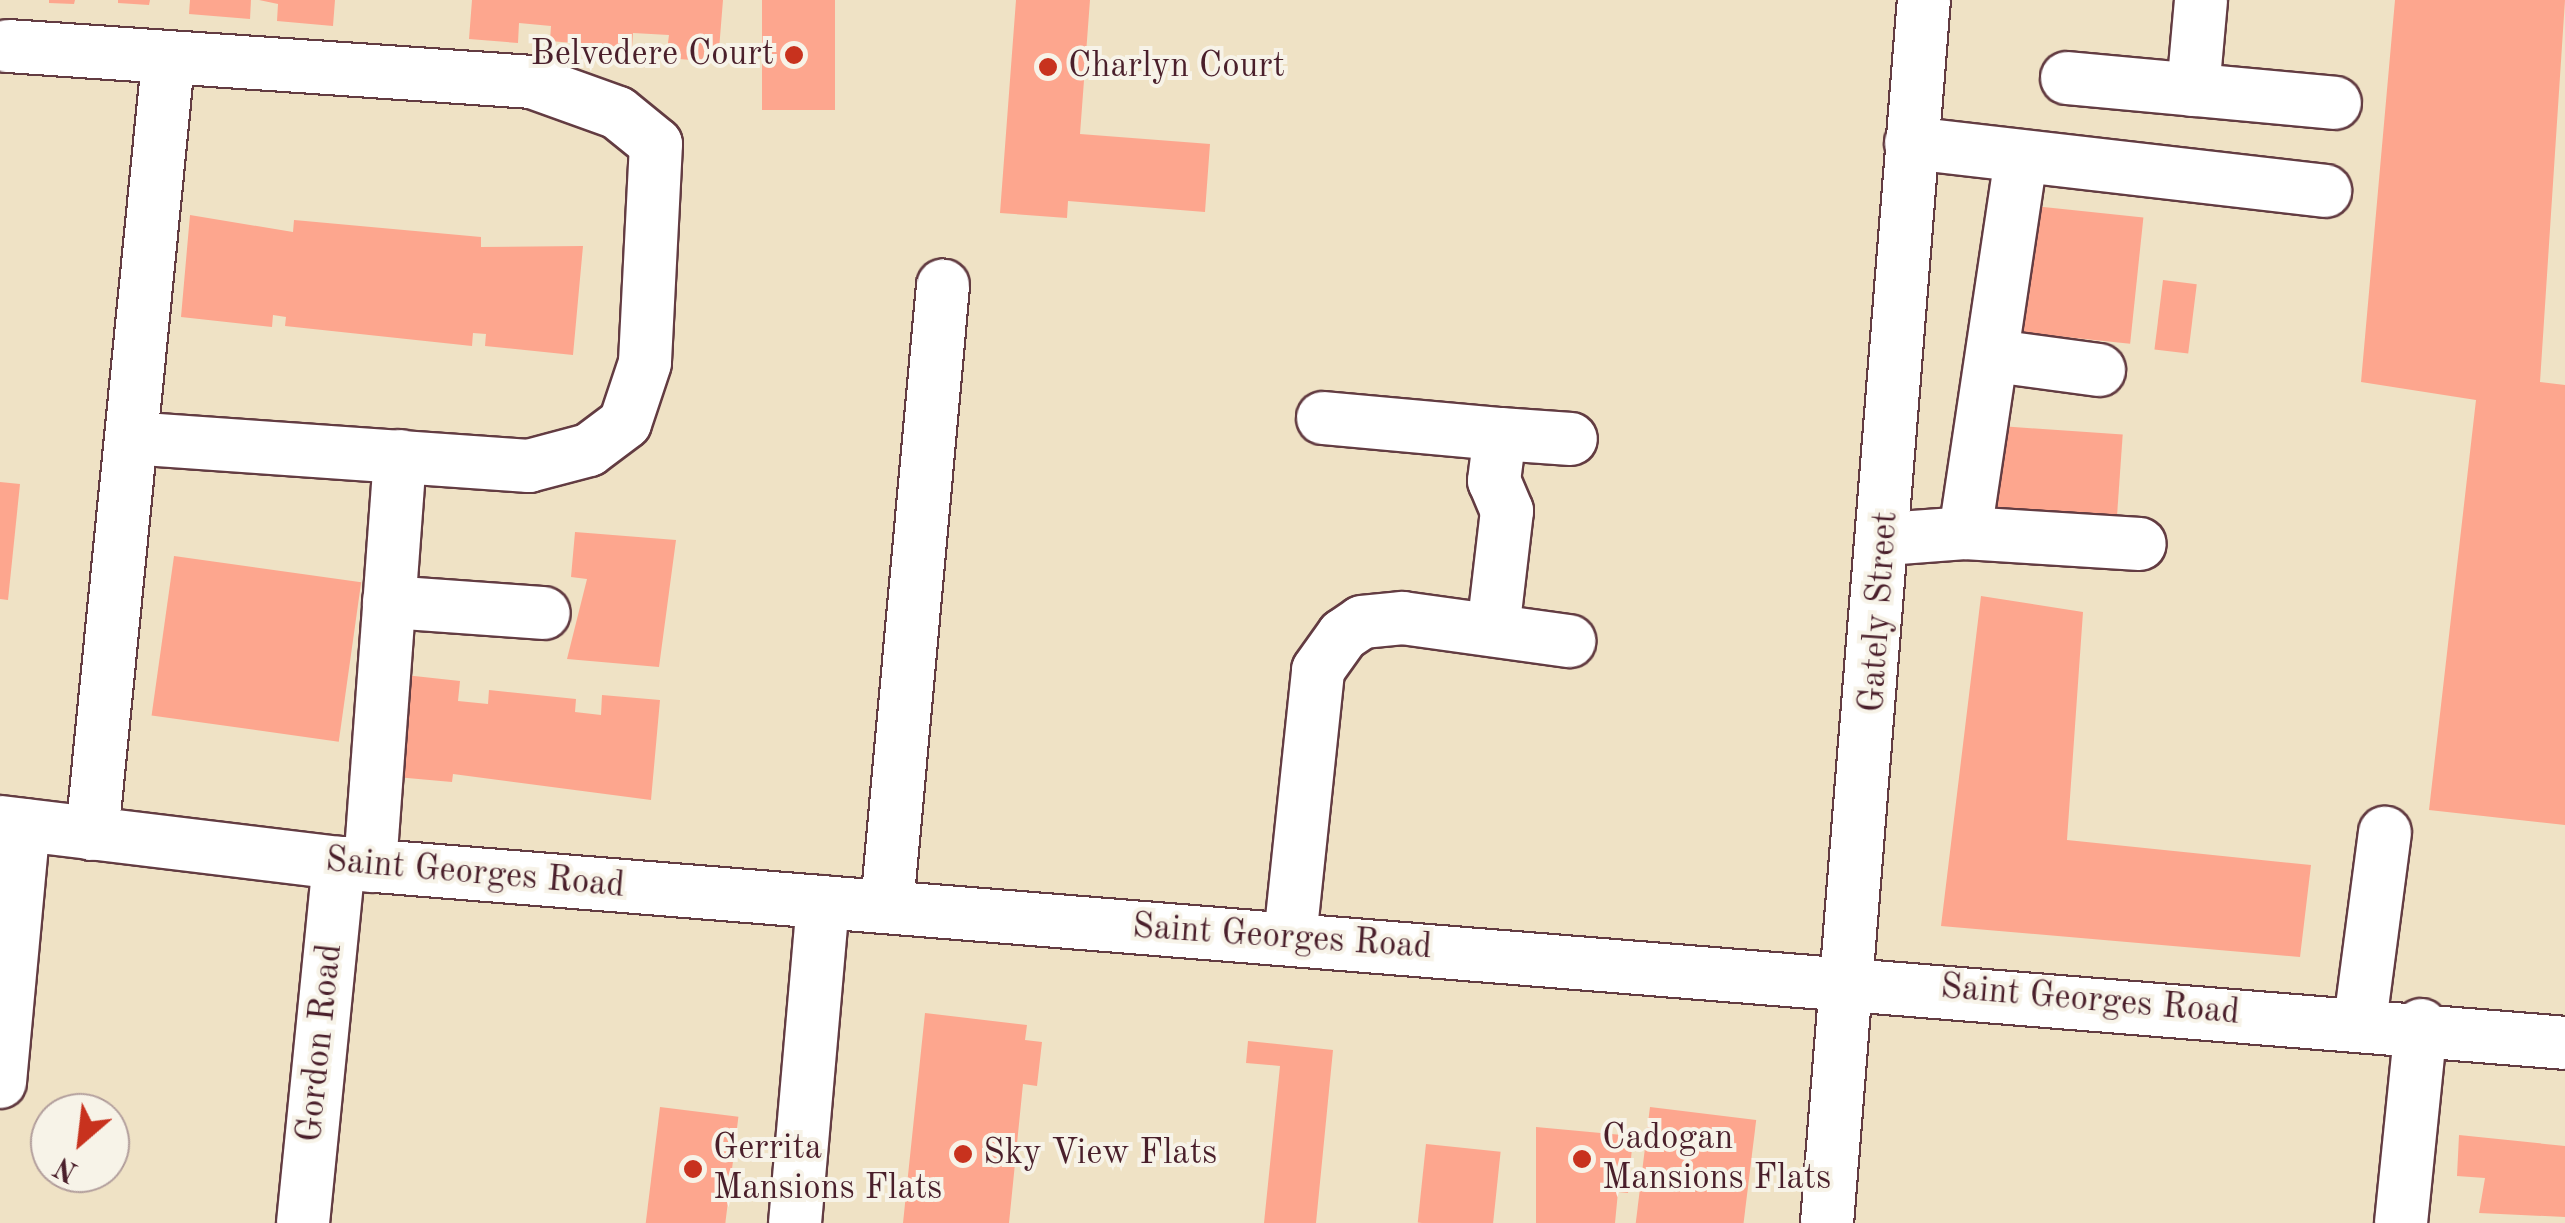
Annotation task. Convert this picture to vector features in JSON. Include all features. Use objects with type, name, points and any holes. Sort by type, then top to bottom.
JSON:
[{"type":"street","name":"Gately Street","points":[[1827,1223],[1852,982],[1924,0]]},
{"type":"street","points":[[2193,90],[2202,0]]},
{"type":"street","points":[[8,46],[168,62],[532,82],[618,112],[656,144],[645,363],[625,423],[589,450],[529,466],[133,438]]},
{"type":"street","points":[[92,834],[168,62]]},
{"type":"street","points":[[2067,78],[2335,103]]},
{"type":"street","points":[[1912,143],[2021,159],[2325,192]]},
{"type":"street","points":[[1965,533],[1995,356],[2021,159]]},
{"type":"street","points":[[887,906],[943,286]]},
{"type":"street","points":[[1995,356],[2099,370]]},
{"type":"street","points":[[1324,418],[1571,440]]},
{"type":"street","points":[[1493,630],[1507,512],[1494,481],[1500,434]]},
{"type":"street","name":"Gordon Road","points":[[302,1223],[389,602],[400,456]]},
{"type":"street","points":[[1886,539],[1965,533],[2140,544]]},
{"type":"street","points":[[389,602],[544,614]]},
{"type":"street","points":[[1290,938],[1326,653],[1362,622],[1493,630],[1569,640]]},
{"type":"street","points":[[0,1082],[12,824]]},
{"type":"street","name":"Saint Georges Road","points":[[12,824],[354,865],[2420,1025],[2565,1042]]},
{"type":"street","points":[[2360,1022],[2385,833]]},
{"type":"street","points":[[795,1223],[823,902]]},
{"type":"street","points":[[2401,1223],[2420,1025]]},
{"type":"building","points":[[49,0],[75,0],[74,4]]},
{"type":"building","points":[[118,0],[150,0],[149,5]]},
{"type":"building","points":[[190,0],[251,0],[250,19],[189,14]]},
{"type":"building","points":[[259,0],[335,0],[333,26],[277,21],[278,4]]},
{"type":"building","points":[[472,0],[723,0],[718,62],[666,58],[669,35],[633,33],[632,48],[550,41],[551,26],[519,23],[518,43],[469,39]]},
{"type":"building","name":"Belvedere Court","points":[[762,0],[835,0],[835,110],[762,110]]},
{"type":"building","name":"Charlyn Court","points":[[1016,0],[1090,0],[1080,134],[1210,144],[1205,212],[1068,201],[1067,218],[1000,213]]},
{"type":"building","points":[[2395,0],[2565,0],[2540,382],[2565,385],[2565,825],[2429,810],[2476,400],[2361,382]]},
{"type":"building","points":[[2034,206],[2143,217],[2130,344],[2021,332]]},
{"type":"building","points":[[190,215],[293,232],[294,220],[481,237],[481,247],[583,246],[573,355],[485,346],[486,334],[473,333],[472,346],[285,326],[286,317],[273,315],[272,327],[181,317]]},
{"type":"building","points":[[2163,280],[2197,284],[2188,354],[2154,349]]},
{"type":"building","points":[[2000,426],[2123,435],[2117,515],[1994,507]]},
{"type":"building","points":[[0,482],[20,484],[8,600],[0,599]]},
{"type":"building","points":[[575,532],[676,540],[659,667],[567,659],[587,579],[571,577]]},
{"type":"building","points":[[174,556],[361,582],[339,742],[152,715]]},
{"type":"building","points":[[1981,596],[2083,612],[2067,840],[2311,865],[2300,957],[1941,926]]},
{"type":"building","points":[[405,675],[460,681],[458,701],[488,704],[489,690],[576,699],[575,712],[601,715],[602,695],[660,700],[651,800],[453,774],[452,782],[396,777]]},
{"type":"building","name":"Sky View Flats","points":[[925,1013],[1027,1025],[1025,1040],[1042,1042],[1037,1086],[1023,1084],[1009,1223],[903,1223]]},
{"type":"building","points":[[1248,1041],[1333,1050],[1316,1223],[1264,1223],[1280,1066],[1246,1063]]},
{"type":"building","name":"Gerrita Mansions Flats","points":[[660,1107],[738,1117],[725,1223],[646,1223]]},
{"type":"building","points":[[1650,1107],[1756,1120],[1744,1223],[1636,1223]]},
{"type":"building","name":"Cadogan Mansions Flats","points":[[1536,1127],[1633,1136],[1628,1193],[1618,1192],[1615,1223],[1536,1223]]},
{"type":"building","points":[[2459,1135],[2565,1146],[2565,1217],[2479,1213],[2485,1178],[2457,1176]]},
{"type":"building","points":[[1426,1144],[1501,1152],[1493,1223],[1418,1223]]},
{"type":"place","name":"Belvedere Court","points":[[794,55]]},
{"type":"place","name":"Charlyn Court","points":[[1048,67]]},
{"type":"place","name":"Sky View Flats","points":[[963,1154]]},
{"type":"place","name":"Cadogan Mansions Flats","points":[[1582,1159]]},
{"type":"place","name":"Gerrita Mansions Flats","points":[[693,1169]]}]
